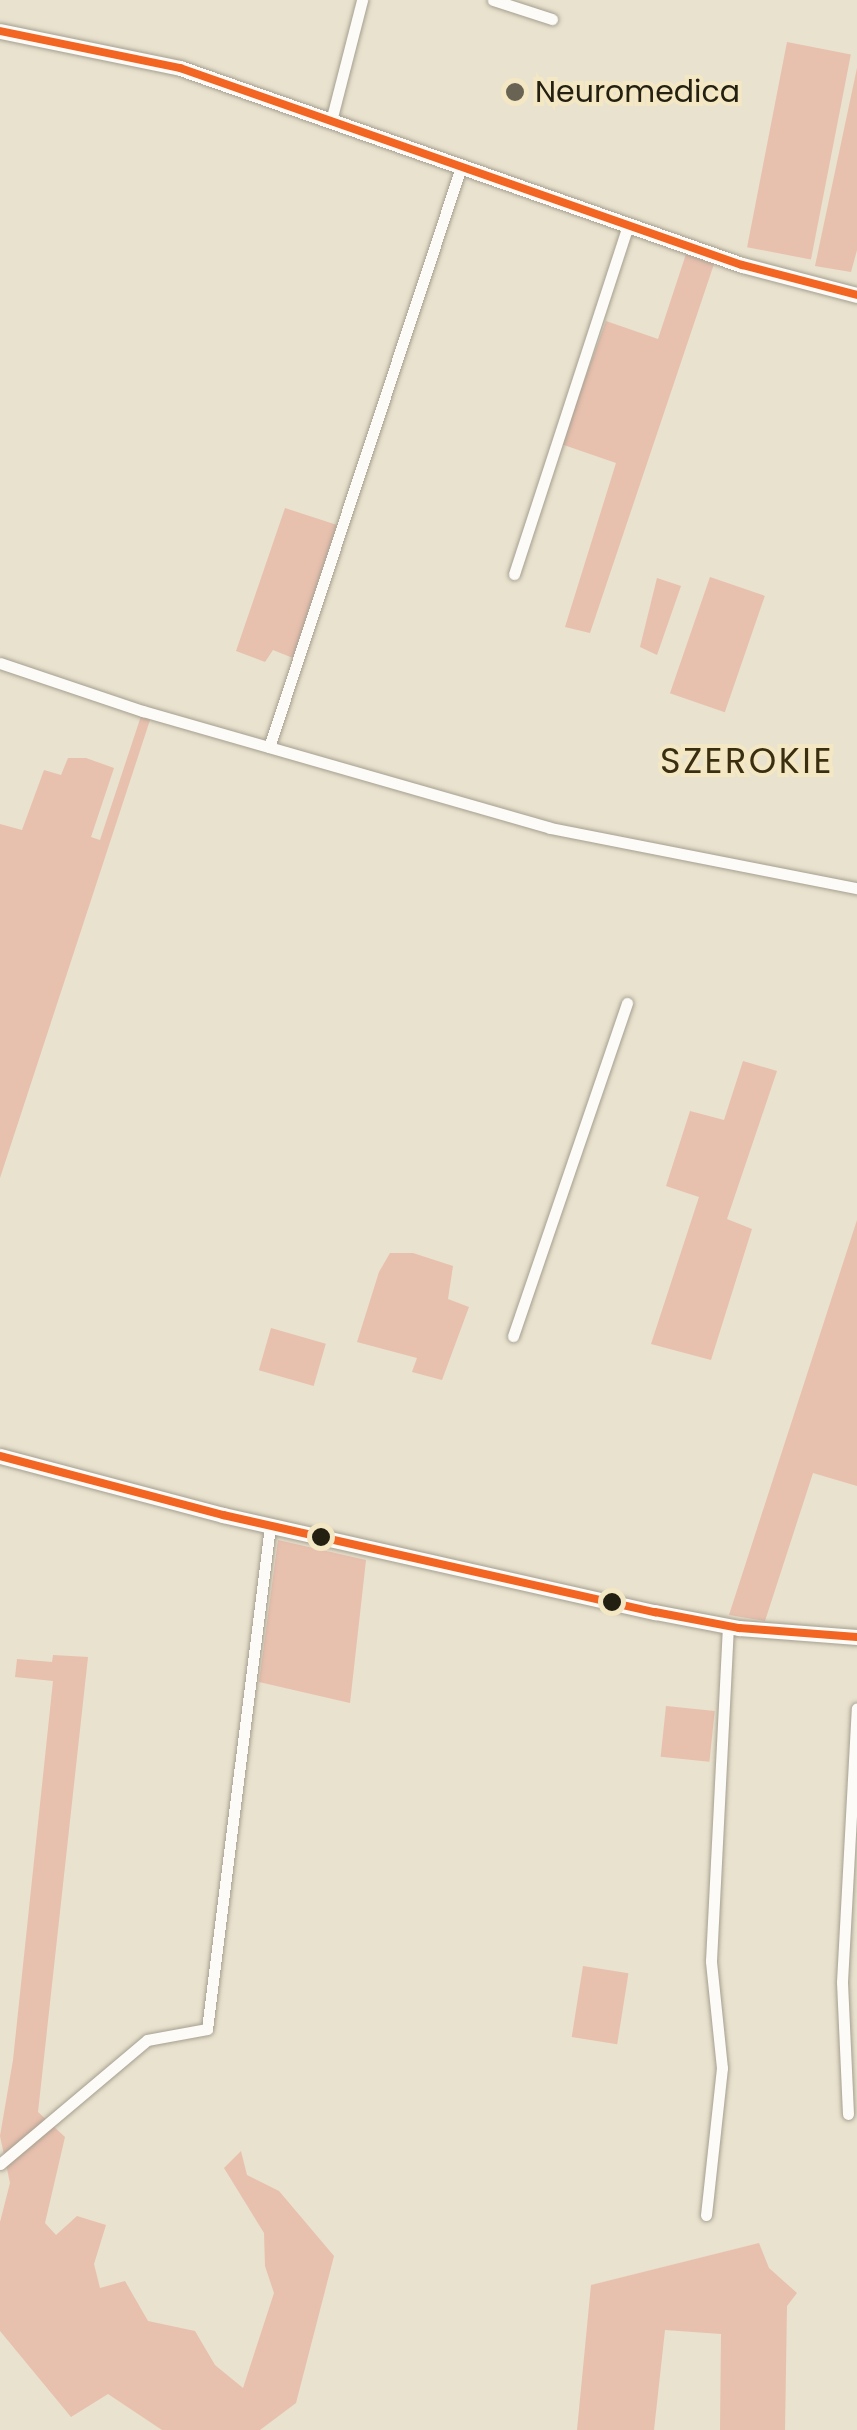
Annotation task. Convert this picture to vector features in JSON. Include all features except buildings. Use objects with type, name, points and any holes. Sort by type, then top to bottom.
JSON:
[{"type":"main road","points":[[0,31],[157,62],[768,274],[857,295]]},
{"type":"main road","points":[[0,1456],[270,1526],[728,1626],[857,1637]]},
{"type":"street","points":[[331,121],[362,0]]},
{"type":"street","points":[[493,0],[552,19]]},
{"type":"street","points":[[269,747],[461,166]]},
{"type":"street","points":[[514,574],[628,225]]},
{"type":"street","points":[[0,663],[269,747],[550,828],[857,888]]},
{"type":"street","points":[[513,1336],[627,1003]]},
{"type":"street","points":[[0,2164],[147,2040],[202,2033],[208,2026],[270,1526]]},
{"type":"street","points":[[706,2215],[722,2068],[710,1961],[728,1626]]},
{"type":"street","points":[[848,2114],[842,1982],[857,1708]]},
{"type":"shaded area","points":[[787,42],[851,54],[811,260],[747,247]]},
{"type":"shaded area","points":[[857,68],[857,250],[851,272],[815,266]]},
{"type":"shaded area","points":[[686,254],[714,264],[590,633],[565,627],[616,463],[561,444],[606,321],[658,339]]},
{"type":"shaded area","points":[[285,508],[337,525],[293,658],[273,650],[265,662],[236,651]]},
{"type":"shaded area","points":[[710,577],[765,596],[725,712],[670,693]]},
{"type":"shaded area","points":[[657,578],[681,586],[657,655],[640,647]]},
{"type":"shaded area","points":[[141,716],[150,720],[0,1178],[0,824],[22,830],[44,770],[61,775],[68,758],[86,758],[114,768],[91,837],[100,840]]},
{"type":"shaded area","points":[[743,1061],[777,1071],[727,1219],[752,1229],[711,1360],[651,1344],[699,1197],[666,1186],[690,1111],[724,1120]]},
{"type":"shaded area","points":[[857,1220],[857,1486],[813,1473],[765,1621],[729,1615]]},
{"type":"shaded area","points":[[390,1253],[413,1253],[453,1266],[448,1299],[469,1307],[442,1380],[412,1372],[417,1358],[357,1342],[379,1272]]},
{"type":"shaded area","points":[[271,1328],[326,1344],[314,1386],[259,1370]]},
{"type":"shaded area","points":[[278,1540],[366,1560],[350,1703],[259,1682]]},
{"type":"shaded area","points":[[53,1655],[88,1657],[38,2112],[65,2137],[45,2223],[56,2235],[77,2216],[106,2225],[94,2264],[100,2288],[125,2281],[148,2321],[195,2331],[215,2365],[243,2388],[274,2293],[265,2266],[264,2233],[224,2168],[241,2151],[247,2175],[279,2191],[334,2256],[296,2403],[260,2430],[162,2430],[108,2394],[71,2417],[0,2331],[0,2222],[10,2183],[0,2136],[13,2060],[53,1681],[15,1677],[17,1659],[52,1662]]},
{"type":"shaded area","points":[[666,1706],[715,1711],[709,1762],[661,1757]]},
{"type":"shaded area","points":[[583,1966],[628,1973],[617,2044],[572,2037]]},
{"type":"shaded area","points":[[759,2243],[769,2268],[797,2293],[787,2306],[785,2430],[720,2430],[721,2334],[665,2330],[654,2430],[577,2430],[591,2285]]},
{"type":"transit line","points":[[0,31],[180,68],[742,265],[857,295]]},
{"type":"transit line","points":[[0,1456],[223,1515],[655,1612],[739,1628],[857,1637]]},
{"type":"place","name":"Neuromedica","points":[[515,92]]},
{"type":"district","name":"SZEROKIE","points":[[747,761]]}]
